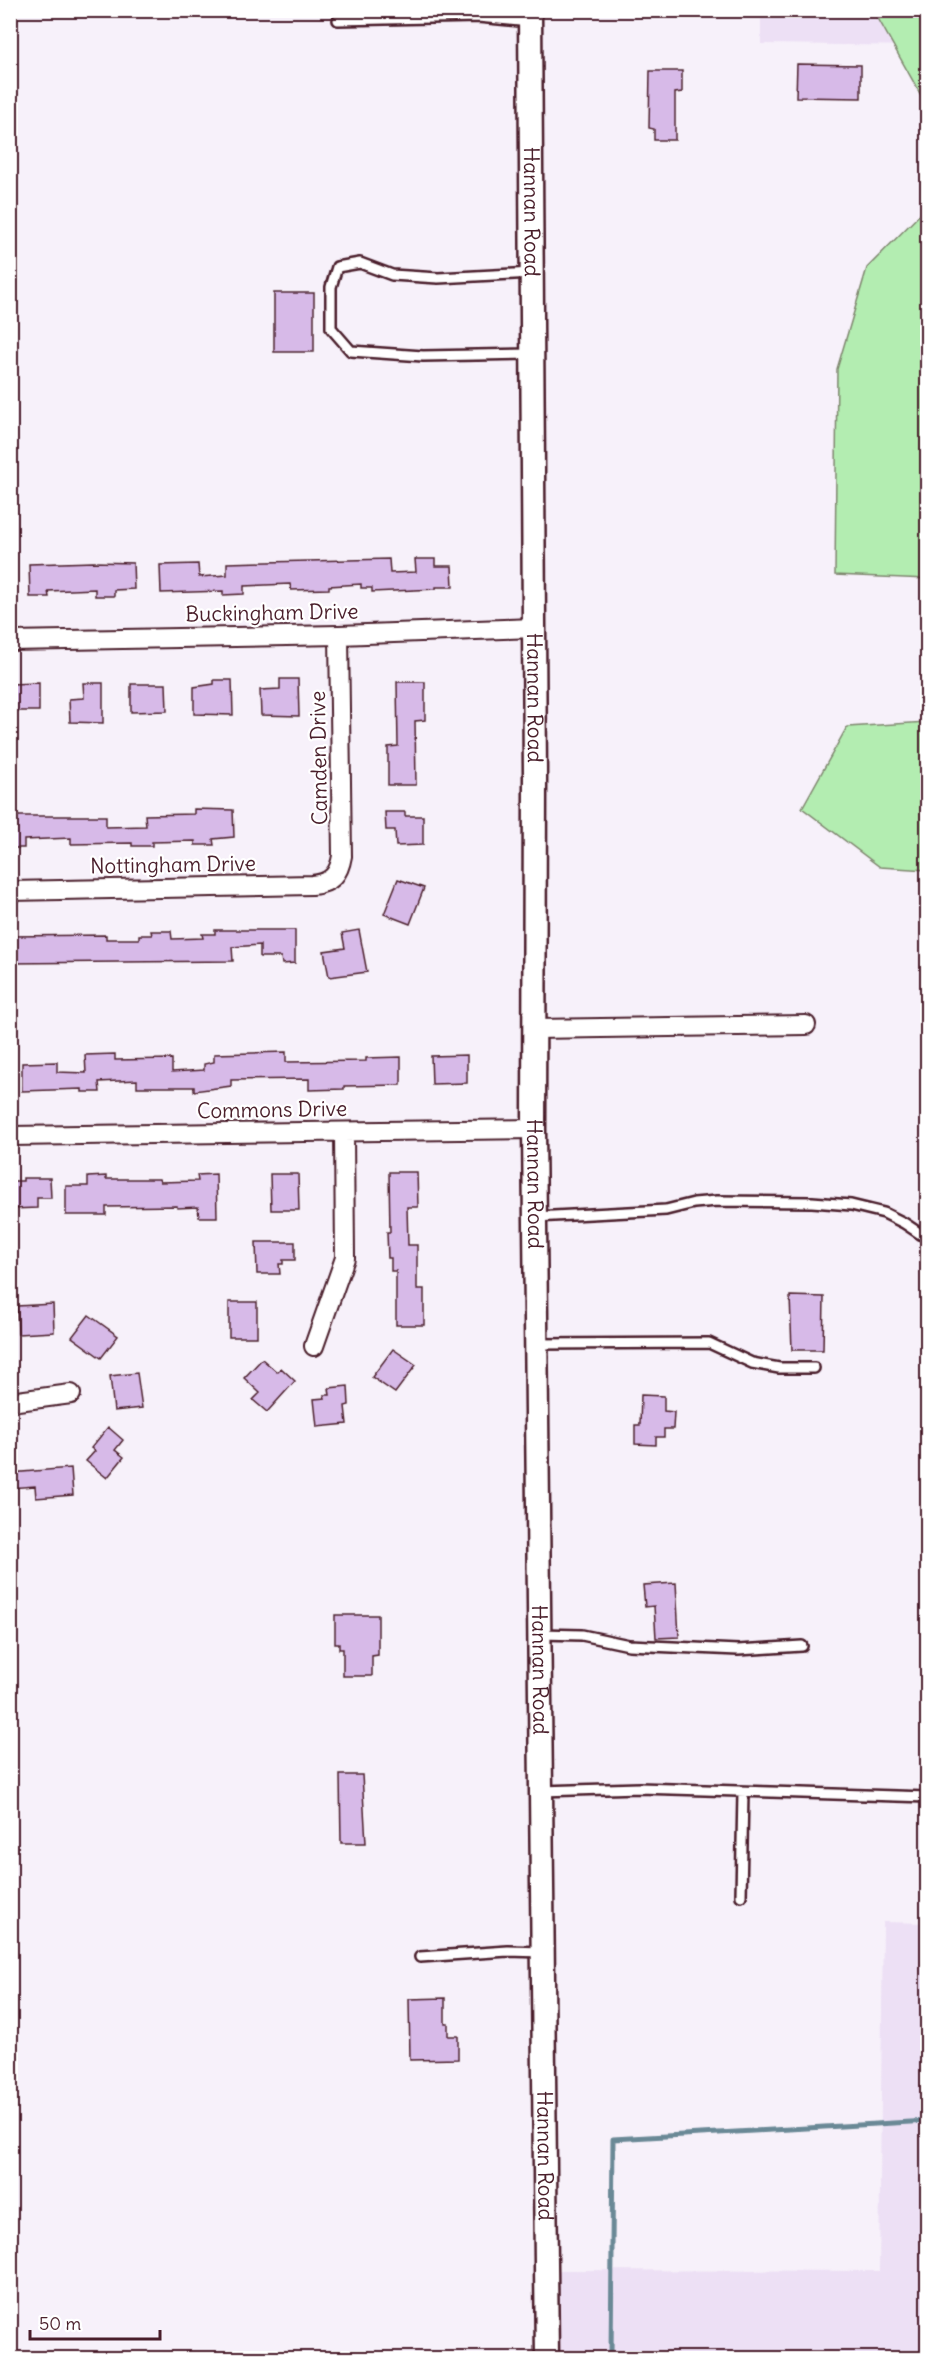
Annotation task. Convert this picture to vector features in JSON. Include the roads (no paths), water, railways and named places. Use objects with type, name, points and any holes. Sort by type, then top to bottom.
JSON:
[{"type":"street","name":"Hannan Road","points":[[530,16],[534,628],[534,1129],[547,2358]]},
{"type":"street","name":"Buckingham Drive","points":[[10,641],[339,635],[534,628]]},
{"type":"street","name":"Camden Drive","points":[[334,878],[340,867],[342,856],[339,635]]},
{"type":"street","name":"Nottingham Drive","points":[[10,891],[312,885],[322,884],[334,878]]},
{"type":"street","points":[[534,1029],[806,1025]]},
{"type":"street","name":"Commons Drive","points":[[10,1136],[534,1129]]},
{"type":"street","points":[[314,1346],[345,1258],[344,1132]]},
{"type":"street","points":[[10,1402],[70,1394]]},
{"type":"lane","points":[[338,20],[530,16]]},
{"type":"lane","points":[[532,273],[438,278],[392,275],[360,263],[337,267],[331,287],[331,328],[351,351],[423,356],[532,354]]},
{"type":"lane","points":[[535,1217],[666,1210],[694,1203],[717,1201],[812,1202],[851,1205],[884,1213],[927,1239]]},
{"type":"lane","points":[[537,1344],[709,1343],[752,1363],[779,1368],[814,1368]]},
{"type":"lane","points":[[540,1634],[582,1635],[629,1645],[727,1649],[802,1646]]},
{"type":"lane","points":[[541,1791],[639,1788],[927,1797]]},
{"type":"lane","points":[[741,1896],[743,1792]]},
{"type":"lane","points":[[420,1957],[508,1951],[543,1952]]},
{"type":"waterway","points":[[611,2358],[613,2139],[928,2121]]}]
